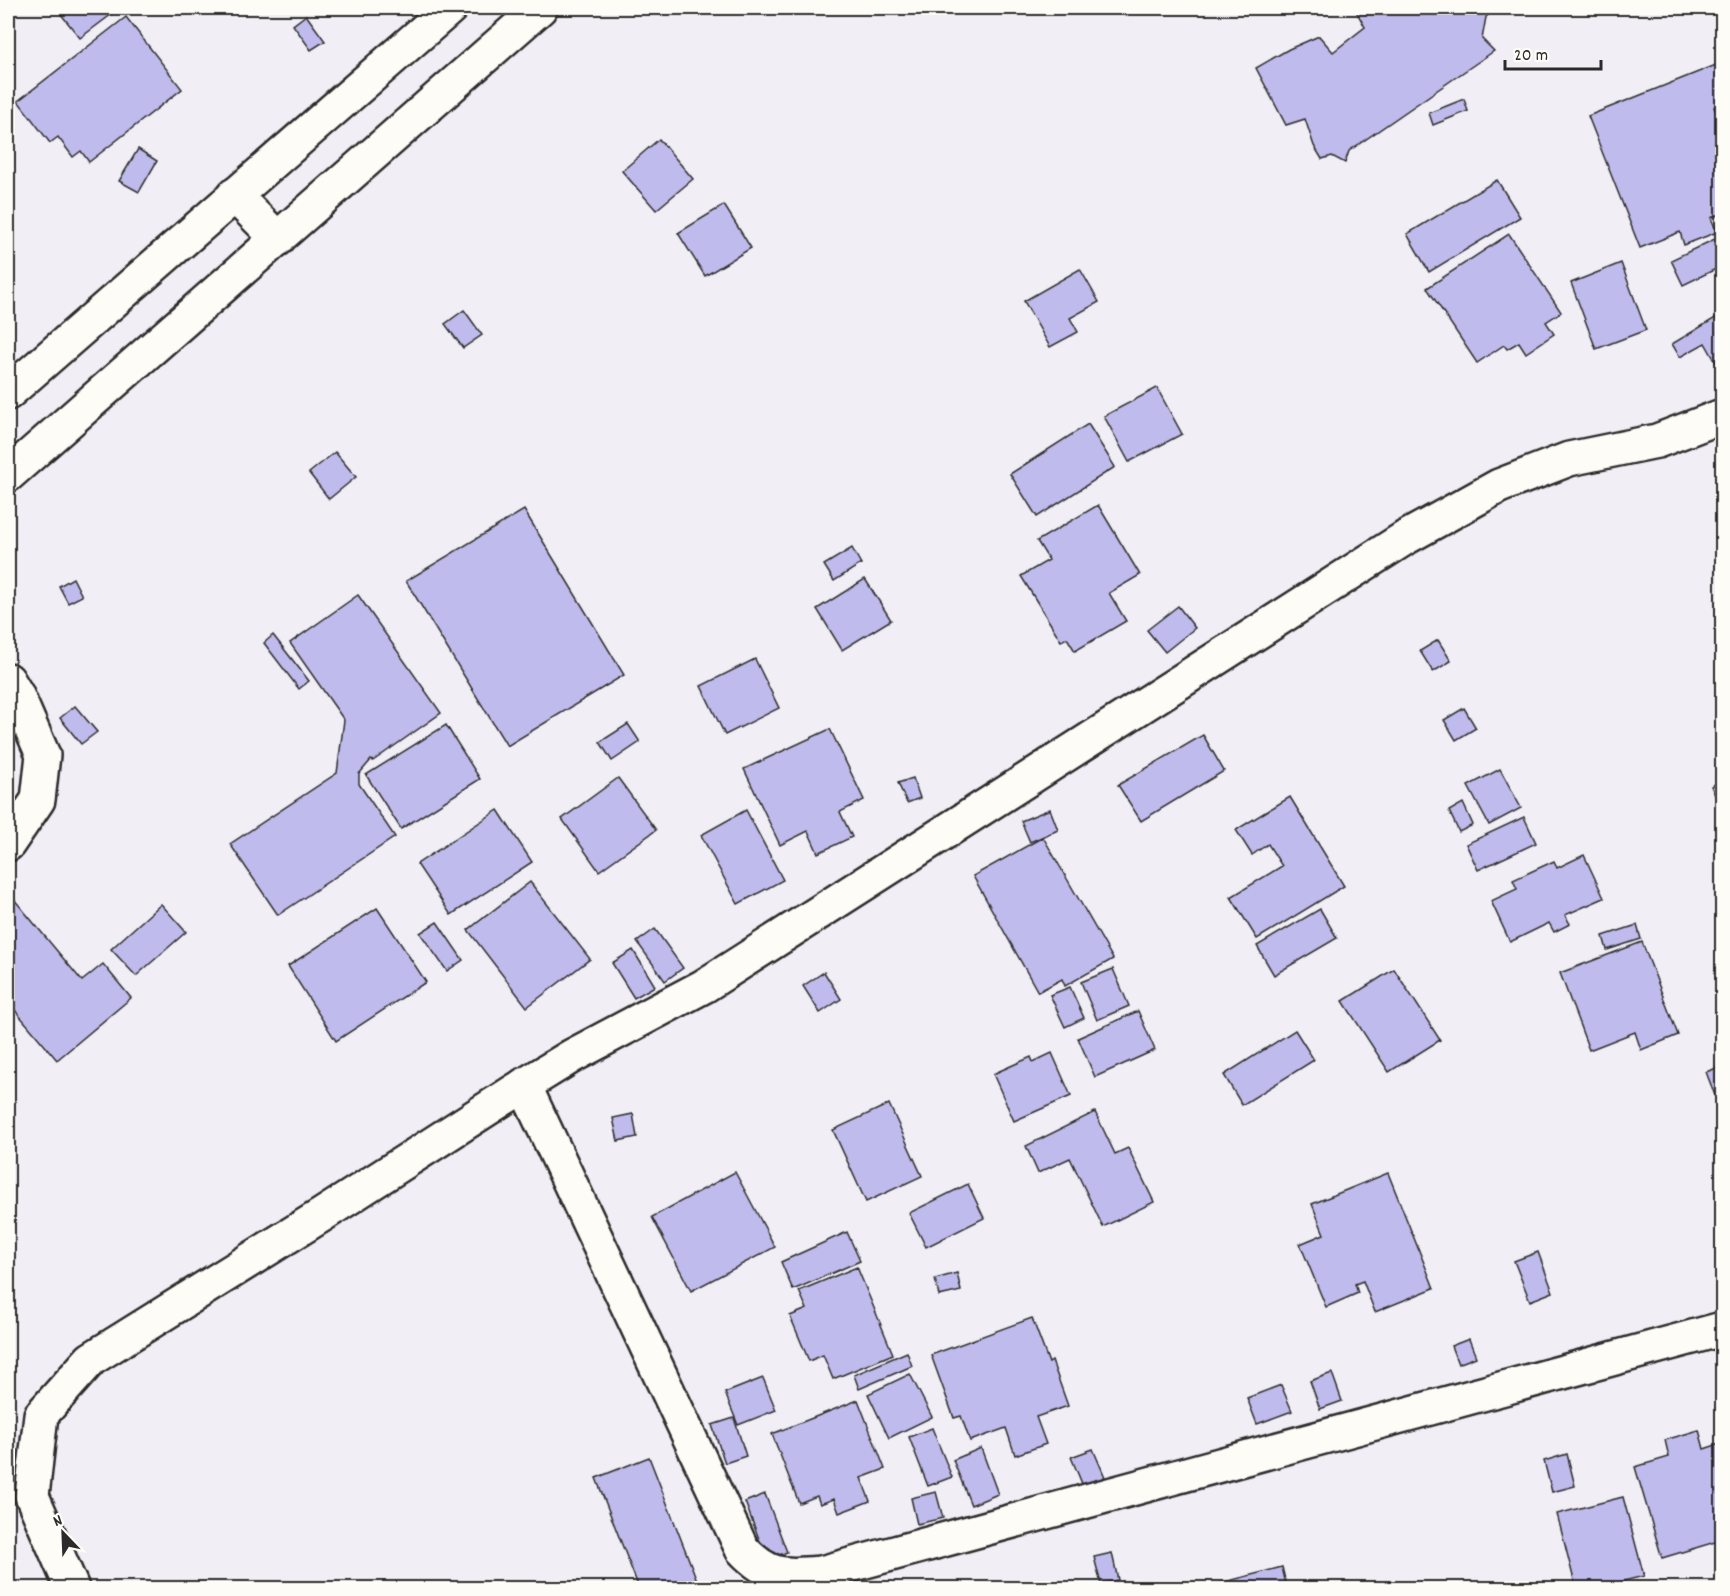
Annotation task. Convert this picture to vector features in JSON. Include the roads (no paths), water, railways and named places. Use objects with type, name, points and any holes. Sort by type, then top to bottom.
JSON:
[{"type":"main road","points":[[8,393],[450,8]]},
{"type":"main road","points":[[8,475],[540,8]]},
{"type":"main road","points":[[234,195],[278,239]]},
{"type":"main road","points":[[72,1588],[32,1496],[41,1415],[91,1359],[524,1085],[572,1056],[704,986],[1405,538],[1499,486],[1569,459],[1656,441],[1722,416]]},
{"type":"main road","points":[[8,680],[17,694],[43,755],[38,800],[8,844]]},
{"type":"main road","points":[[524,1085],[742,1549],[756,1564],[789,1576],[821,1573],[1722,1329]]}]
